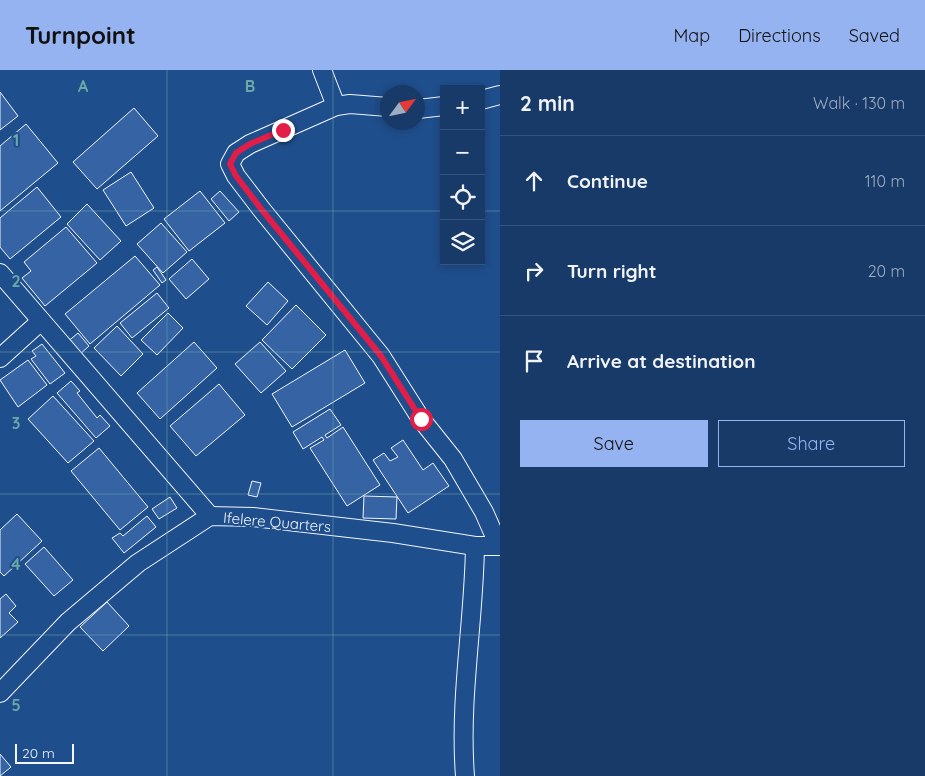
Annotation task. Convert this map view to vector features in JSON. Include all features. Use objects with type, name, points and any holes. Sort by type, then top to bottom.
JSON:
[{"type":"street","points":[[322,70],[336,106]]},
{"type":"street","points":[[485,99],[500,96]]},
{"type":"street","points":[[380,106],[350,104],[336,106],[250,144],[236,153],[230,164],[236,176],[262,210],[381,356],[421,419],[453,459],[484,512],[500,546]]},
{"type":"street","points":[[425,108],[440,106]]},
{"type":"street","points":[[0,273],[210,516]]},
{"type":"street","points":[[0,358],[40,321]]},
{"type":"street","name":"Ifelere Quarters","points":[[0,693],[75,616],[138,563],[210,516],[253,517],[393,533],[475,546],[500,546]]},
{"type":"street","points":[[465,776],[465,692],[475,571],[475,546]]},
{"type":"building","points":[[0,92],[18,116],[0,130]]},
{"type":"building","points":[[134,108],[158,136],[97,189],[73,162]]},
{"type":"building","points":[[26,124],[58,163],[0,211],[0,146]]},
{"type":"building","points":[[131,172],[154,208],[126,226],[103,190]]},
{"type":"building","points":[[37,187],[61,217],[10,259],[0,247],[0,218]]},
{"type":"building","points":[[200,191],[225,223],[189,251],[164,219]]},
{"type":"building","points":[[220,191],[239,212],[229,221],[211,199]]},
{"type":"building","points":[[87,204],[121,241],[100,260],[67,224]]},
{"type":"building","points":[[161,223],[187,252],[163,273],[137,244]]},
{"type":"building","points":[[66,227],[97,263],[45,306],[22,278],[31,271],[24,262]]},
{"type":"building","points":[[135,256],[160,285],[90,344],[65,314]]},
{"type":"building","points":[[192,259],[209,279],[186,299],[169,279]]},
{"type":"building","points":[[157,267],[166,280],[162,283],[153,270]]},
{"type":"building","points":[[268,282],[288,301],[267,325],[246,306]]},
{"type":"building","points":[[157,293],[169,308],[132,338],[120,323]]},
{"type":"building","points":[[296,305],[326,335],[292,369],[262,340]]},
{"type":"building","points":[[168,313],[183,328],[157,355],[141,340]]},
{"type":"building","points":[[117,326],[143,354],[121,376],[94,348]]},
{"type":"building","points":[[78,333],[89,346],[78,356],[66,343]]},
{"type":"building","points":[[194,342],[217,368],[160,419],[137,393]]},
{"type":"building","points":[[260,342],[286,371],[261,393],[235,364]]},
{"type":"building","points":[[42,344],[65,373],[50,384],[31,359],[36,356],[32,351]]},
{"type":"building","points":[[345,350],[365,383],[292,427],[272,394]]},
{"type":"building","points":[[28,360],[47,385],[18,407],[0,380]]},
{"type":"building","points":[[71,381],[80,391],[77,393],[97,418],[100,415],[110,426],[96,438],[57,393]]},
{"type":"building","points":[[219,384],[245,415],[196,456],[170,426]]},
{"type":"building","points":[[53,396],[94,441],[68,463],[28,419]]},
{"type":"building","points":[[330,409],[341,425],[325,435],[327,438],[343,427],[380,485],[347,506],[310,448],[324,440],[322,437],[303,449],[293,432]]},
{"type":"building","points":[[403,440],[423,470],[433,463],[449,486],[408,513],[373,460],[384,453],[390,461],[398,457],[391,448]]},
{"type":"building","points":[[99,448],[148,507],[120,530],[71,471]]},
{"type":"building","points":[[252,481],[261,483],[257,497],[248,495]]},
{"type":"building","points":[[364,496],[397,497],[396,519],[363,518]]},
{"type":"building","points":[[170,497],[177,508],[159,519],[152,509]]},
{"type":"building","points":[[17,514],[42,541],[4,576],[0,572],[0,530]]},
{"type":"building","points":[[147,516],[156,527],[124,553],[112,538],[120,533],[123,536]]},
{"type":"building","points":[[44,547],[73,580],[54,596],[25,564]]},
{"type":"building","points":[[6,594],[16,606],[9,613],[18,622],[0,638],[0,599]]},
{"type":"building","points":[[107,602],[129,626],[103,651],[80,627]]},
{"type":"building","points":[[0,754],[11,767],[0,776]]},
{"type":"route","points":[[283,130],[250,144],[236,153],[230,164],[236,176],[262,210],[381,356],[421,419]]}]
